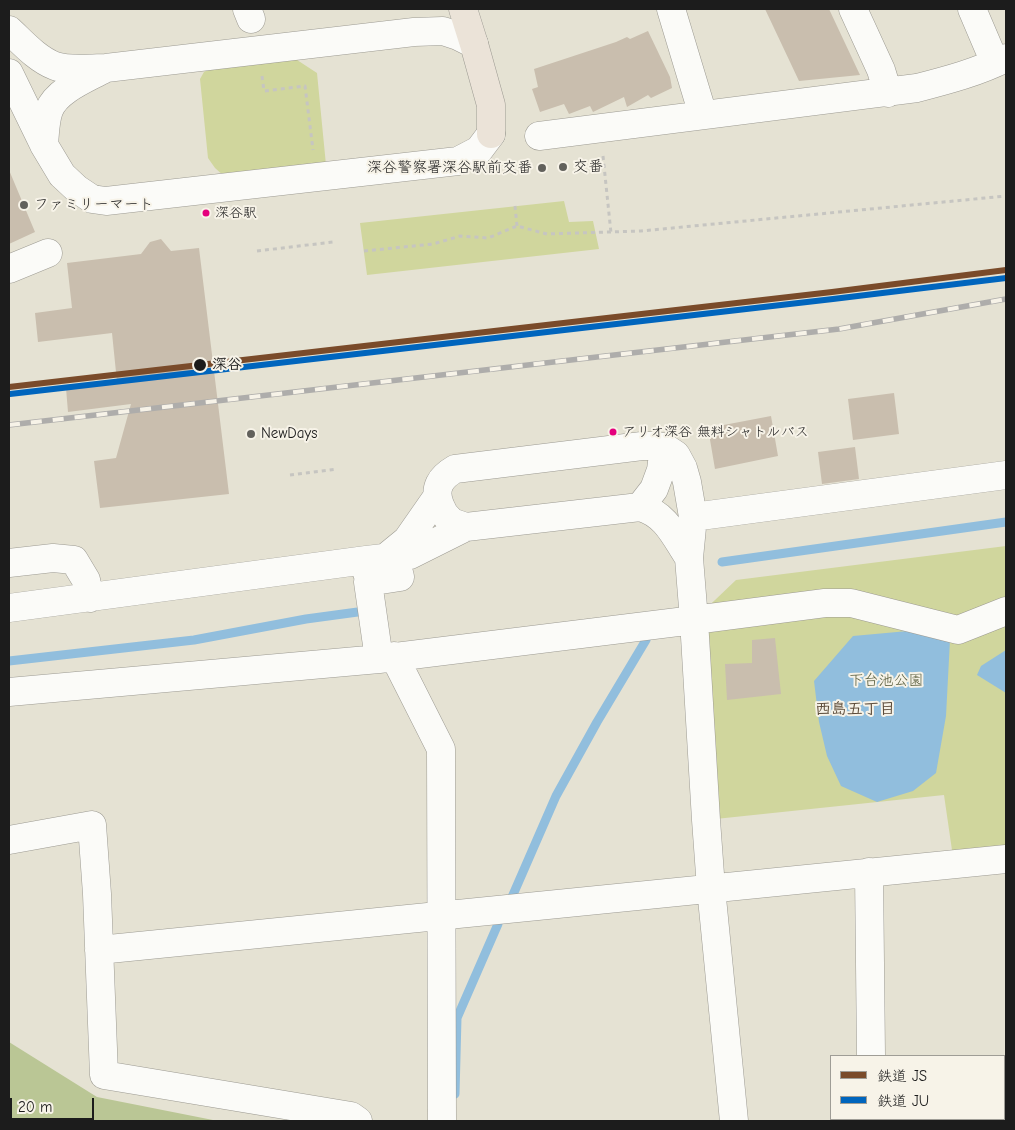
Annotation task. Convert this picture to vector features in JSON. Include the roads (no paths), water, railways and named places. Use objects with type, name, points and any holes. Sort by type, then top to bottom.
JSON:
[{"type":"main road","points":[[463,9],[491,106],[491,134]]},
{"type":"street","points":[[414,32],[429,16],[432,9]]},
{"type":"street","points":[[671,9],[702,115]]},
{"type":"street","points":[[853,9],[881,70],[888,93]]},
{"type":"street","points":[[539,136],[888,93],[947,81],[1001,61],[972,9]]},
{"type":"street","points":[[9,30],[32,52],[48,63],[65,68],[106,68],[414,32],[443,31],[474,44]]},
{"type":"street","points":[[44,145],[45,126],[53,103],[65,91],[106,68]]},
{"type":"street","points":[[9,72],[44,145],[62,175],[76,189],[92,199],[106,201],[458,160],[479,150],[491,134]]},
{"type":"street","points":[[9,269],[48,253]]},
{"type":"street","points":[[466,527],[453,522],[446,516],[437,497],[440,481],[455,468],[642,446],[664,448],[676,455],[682,468],[687,482],[686,528],[694,620],[711,888],[734,1121]]},
{"type":"street","points":[[640,507],[654,488],[661,470],[664,448]]},
{"type":"street","points":[[9,608],[410,555],[466,527],[640,507],[657,514],[666,523],[686,528],[1006,476]]},
{"type":"street","points":[[437,497],[407,540],[375,559],[367,573],[398,569],[400,577],[368,582],[387,658],[441,749],[442,1121]]},
{"type":"street","points":[[9,563],[53,558],[74,560],[86,580],[90,598]]},
{"type":"street","points":[[9,692],[387,658],[825,603],[851,603],[958,630],[1006,610]]},
{"type":"street","points":[[9,840],[92,825],[104,1075],[345,1119]]},
{"type":"street","points":[[99,950],[1006,859]]},
{"type":"street","points":[[869,872],[871,1055]]},
{"type":"water","points":[[919,630],[950,640],[946,716],[936,773],[913,791],[877,802],[841,786],[827,756],[819,722],[814,681],[853,636]]},
{"type":"water","points":[[1006,650],[1006,693],[977,675],[981,666]]},
{"type":"waterway","points":[[722,562],[1006,522]]},
{"type":"waterway","points":[[9,661],[194,640],[306,619],[365,611]]},
{"type":"waterway","points":[[512,897],[556,796],[646,640],[647,633]]},
{"type":"waterway","points":[[455,1094],[457,1018],[498,924]]},
{"type":"railway","points":[[9,425],[839,329],[1006,299]]},
{"type":"rail line","name":"JS","points":[[9,387],[832,292],[1006,270]]},
{"type":"rail line","name":"JU","points":[[10,394],[1006,278]]},
{"type":"place","name":"交番","points":[[563,167]]},
{"type":"place","name":"深谷警察署深谷駅前交番","points":[[542,168]]},
{"type":"place","name":"ファミリーマート","points":[[24,205]]},
{"type":"place","name":"深谷駅","points":[[206,213]]},
{"type":"place","name":"深谷","points":[[200,365]]},
{"type":"place","name":"アリオ深谷 無料シャトルバス","points":[[613,432]]},
{"type":"place","name":"NewDays","points":[[251,434]]},
{"type":"district","name":"西島五丁目","points":[[855,709]]},
{"type":"park label","name":"下台池公園","points":[[886,681]]}]
